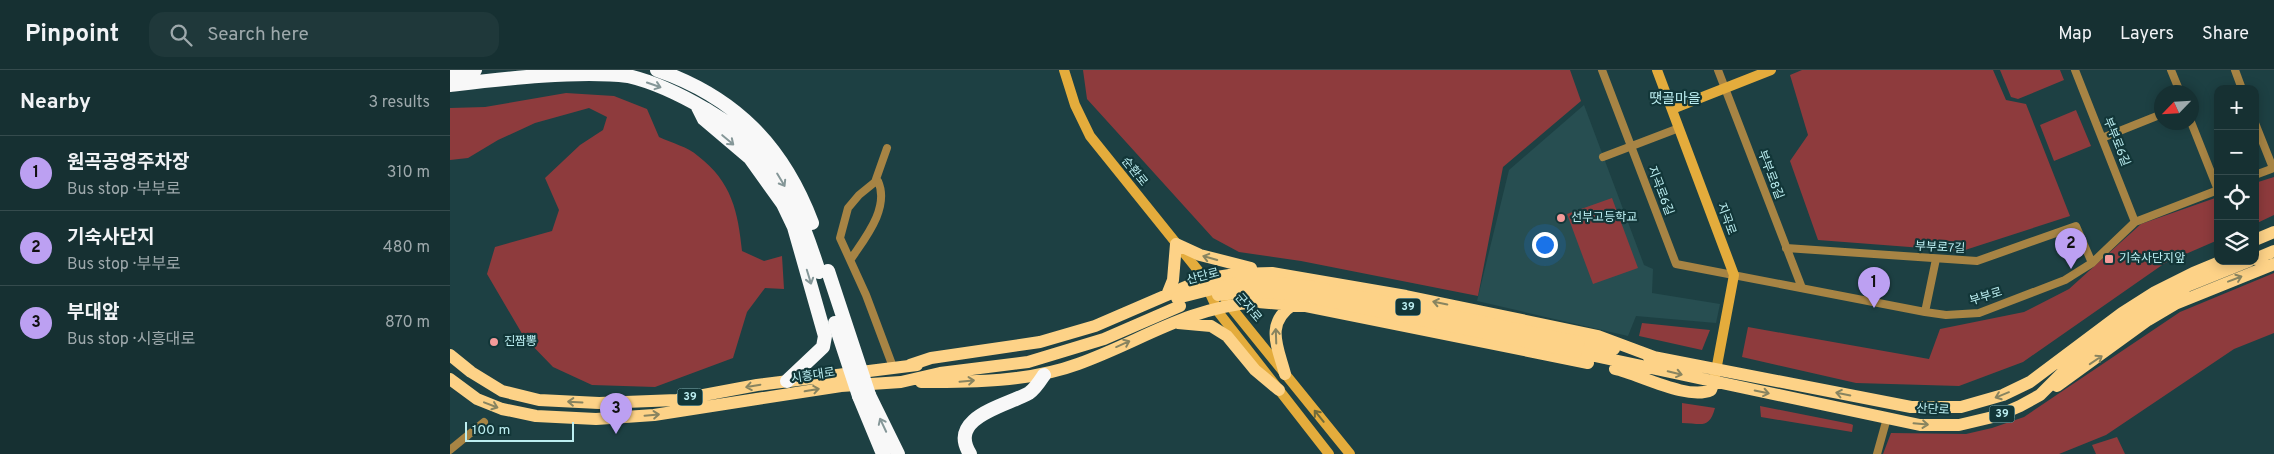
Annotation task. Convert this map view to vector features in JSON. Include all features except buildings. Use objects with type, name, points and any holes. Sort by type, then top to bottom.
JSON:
[{"type":"highway","points":[[450,73],[475,70]]},
{"type":"highway","points":[[657,70],[678,77],[708,93],[734,111],[763,136],[786,166],[802,196],[823,272],[883,454]]},
{"type":"highway","points":[[450,85],[546,73],[586,72],[627,75],[669,90],[697,104],[727,123],[753,143],[776,172],[804,224],[823,272]]},
{"type":"highway","points":[[697,104],[704,119],[750,158],[783,204],[794,227],[824,336],[823,347],[787,381]]},
{"type":"highway","points":[[970,454],[965,446],[966,430],[974,418],[1032,392],[1044,375]]},
{"type":"highway","points":[[864,396],[898,454]]},
{"type":"main road","name":"순환로","points":[[1064,70],[1075,105],[1090,136],[1204,279]]},
{"type":"main road","name":"지곡로","points":[[1658,70],[1734,275]]},
{"type":"main road","points":[[1672,109],[1771,70]]},
{"type":"main road","points":[[2259,238],[2274,232]]},
{"type":"main road","points":[[2259,247],[2274,241]]},
{"type":"main road","points":[[1175,300],[1173,280],[1176,244],[1200,255],[1274,273],[1406,296],[1598,336],[1656,363]]},
{"type":"main road","points":[[2259,257],[2274,251]]},
{"type":"main road","points":[[2030,382],[2068,346],[2120,306],[2151,286],[2214,257]]},
{"type":"main road","name":"산단로","points":[[1656,363],[1717,368],[1911,407],[1936,409],[1961,407],[2003,395],[2030,382],[2122,313],[2155,292],[2214,264]]},
{"type":"main road","points":[[2040,395],[2058,385],[2148,320],[2175,304],[2274,264]]},
{"type":"main road","name":"산단로","points":[[1175,300],[1203,298],[1236,288],[1300,295],[1656,363],[1714,382],[1887,418],[1920,424],[1959,425],[1997,416],[2040,395],[2069,366],[2144,311],[2187,286],[2239,265]]},
{"type":"main road","points":[[1257,273],[1245,279],[1242,290],[1250,300],[1258,302]]},
{"type":"main road","points":[[910,365],[931,358],[1040,342],[1095,326],[1175,300],[1204,279],[1236,274],[1274,273]]},
{"type":"main road","points":[[901,382],[952,382],[1044,375],[1080,364],[1175,322],[1222,306],[1258,302],[1294,304],[1449,334],[1630,372],[1686,392],[1704,394],[1711,390],[1714,382],[1734,275]]},
{"type":"main road","name":"군자로","points":[[1204,279],[1222,306],[1237,335],[1329,454]]},
{"type":"main road","points":[[1175,300],[1179,296],[1185,309],[1183,315],[1175,322]]},
{"type":"main road","name":"시흥대로","points":[[450,355],[471,372],[502,390],[539,400],[599,403],[677,400],[787,381],[910,365],[940,368],[1028,362],[1058,355],[1104,339],[1175,300]]},
{"type":"main road","points":[[1285,374],[1277,345],[1276,326],[1280,315],[1294,304]]},
{"type":"main road","name":"군자로","points":[[1222,306],[1248,326],[1350,454]]},
{"type":"main road","points":[[1175,322],[1211,326],[1227,336],[1255,370],[1279,390]]},
{"type":"main road","points":[[1237,335],[1238,326],[1248,326]]},
{"type":"main road","points":[[1593,364],[1656,363]]},
{"type":"main road","name":"시흥대로","points":[[450,379],[477,399],[502,409],[536,416],[596,419],[688,411],[841,386],[901,382],[940,368]]},
{"type":"street","name":"지곡로6길","points":[[1602,70],[1676,264],[1734,275]]},
{"type":"street","name":"부부로8길","points":[[1718,70],[1802,288]]},
{"type":"street","name":"부부로6길","points":[[2075,70],[2135,222]]},
{"type":"street","points":[[2171,70],[2177,85]]},
{"type":"street","points":[[2234,70],[2240,85]]},
{"type":"street","points":[[2102,138],[2154,117]]},
{"type":"street","points":[[1603,157],[1679,128]]},
{"type":"street","points":[[2194,130],[2214,180]]},
{"type":"street","points":[[2258,130],[2274,168],[2259,174]]},
{"type":"street","points":[[887,148],[875,182],[858,195],[848,208],[840,238],[851,259],[893,367]]},
{"type":"street","points":[[851,259],[870,232],[877,214],[882,191],[878,181]]},
{"type":"street","name":"부부로","points":[[1734,275],[1925,312],[1946,315],[1979,313],[2065,280],[2092,263],[2135,222],[2214,192]]},
{"type":"street","name":"부부로7길","points":[[1786,248],[1977,261],[2076,226],[2092,263]]},
{"type":"street","points":[[1925,312],[1936,259]]},
{"type":"street","points":[[1877,454],[1887,418]]},
{"type":"street","points":[[450,450],[484,422]]},
{"type":"shaded area","points":[[1083,70],[1570,70],[1581,101],[1503,167],[1478,296],[1301,261],[1239,252],[1213,238],[1087,99]]},
{"type":"shaded area","points":[[1802,70],[1993,70],[2006,100],[2026,104],[2070,216],[1962,251],[1818,240],[1790,161],[1808,135],[1790,75]]},
{"type":"shaded area","points":[[2000,70],[2060,70],[2064,80],[2018,99],[2011,97]]},
{"type":"shaded area","points":[[566,93],[614,96],[647,109],[659,137],[694,153],[719,176],[726,187],[735,211],[742,251],[764,261],[782,256],[784,289],[765,288],[747,312],[733,358],[655,387],[592,385],[553,367],[524,337],[487,274],[495,247],[552,231],[559,210],[545,178],[580,145],[603,130],[607,117],[589,108],[535,123],[498,140],[468,158],[450,160],[450,108],[485,107]]},
{"type":"shaded area","name":"선부고등학교","points":[[1584,105],[1644,265],[1653,269],[1652,293],[1720,304],[1716,323],[1636,316],[1628,336],[1477,301],[1509,170]]},
{"type":"shaded area","points":[[2076,110],[2091,146],[2054,161],[2040,125]]},
{"type":"shaded area","points":[[2274,177],[2274,215],[2259,222],[2259,220],[2259,182]]},
{"type":"shaded area","points":[[1612,198],[1638,268],[1593,284],[1567,214]]},
{"type":"shaded area","points":[[2214,198],[2214,242],[2165,263],[2023,362],[1959,386],[1856,383],[1742,357],[1748,327],[1929,359],[1940,329],[2024,312],[2069,289],[2141,224]]},
{"type":"shaded area","points":[[2274,273],[2274,333],[2234,349],[2106,435],[2059,454],[1883,454],[1891,433],[1966,434],[1992,428],[2024,417],[2180,312]]},
{"type":"shaded area","points":[[1642,323],[1710,330],[1702,350],[1639,336]]},
{"type":"shaded area","points":[[1682,403],[1715,408],[1710,420],[1703,424],[1682,423]]},
{"type":"shaded area","points":[[1760,406],[1851,424],[1853,425],[1852,432],[1761,417]]},
{"type":"shaded area","points":[[2117,437],[2125,454],[2096,454],[2092,445]]},
{"type":"place","name":"선부고등학교","points":[[1561,218]]},
{"type":"place","name":"기숙사단지앞","points":[[2109,259]]},
{"type":"place","name":"기숙사단지","points":[[2071,269]]},
{"type":"place","name":"원곡공영주차장","points":[[1874,308]]},
{"type":"place","name":"진짬뽕","points":[[494,342]]},
{"type":"place","name":"부대앞","points":[[616,434]]},
{"type":"district","name":"땟골마을","points":[[1675,99]]}]
